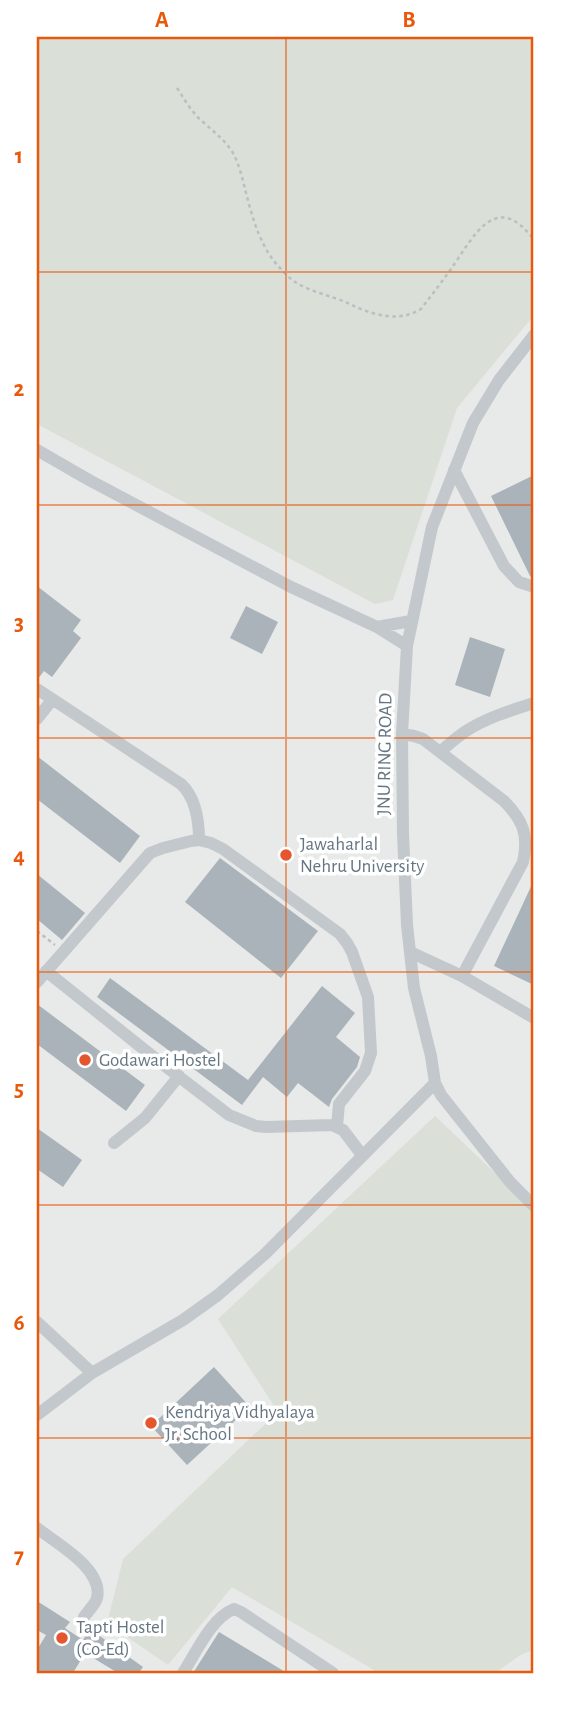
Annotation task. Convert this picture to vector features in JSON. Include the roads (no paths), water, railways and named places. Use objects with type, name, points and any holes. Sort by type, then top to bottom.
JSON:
[{"type":"lane","name":"JNU RING ROAD","points":[[534,335],[492,390],[473,423],[432,527],[407,646],[402,734],[403,834],[410,952],[414,988],[435,1083],[441,1095],[510,1182],[534,1206]]},
{"type":"lane","points":[[37,450],[290,587],[377,627],[407,646]]},
{"type":"lane","points":[[454,470],[504,566],[519,582],[534,587]]},
{"type":"lane","points":[[377,627],[411,621]]},
{"type":"lane","points":[[37,689],[188,790],[199,825],[199,840]]},
{"type":"lane","points":[[37,719],[52,700]]},
{"type":"lane","points":[[440,752],[465,731],[534,703]]},
{"type":"lane","points":[[402,734],[423,739],[504,801],[516,813],[524,830],[526,847],[523,862],[462,976]]},
{"type":"lane","points":[[37,982],[150,853],[199,840],[211,843],[340,934],[352,953],[368,997],[371,1053],[365,1070],[339,1104],[337,1126]]},
{"type":"lane","points":[[410,952],[462,976],[534,1018]]},
{"type":"lane","points":[[46,971],[229,1115],[256,1126],[337,1126],[362,1155]]},
{"type":"lane","points":[[114,1143],[145,1118],[178,1076]]},
{"type":"lane","points":[[37,1415],[92,1373],[183,1320],[218,1294],[265,1254],[435,1083]]},
{"type":"lane","points":[[37,1322],[92,1373]]},
{"type":"lane","points":[[37,1528],[90,1571],[97,1586],[96,1600],[84,1617]]},
{"type":"lane","points":[[183,1673],[213,1625],[221,1616],[234,1609],[333,1673]]},
{"type":"place","name":"Jawaharlal Nehru University","points":[[286,855]]},
{"type":"place","name":"Godawari Hostel","points":[[85,1060]]},
{"type":"place","name":"Kendriya Vidhyalaya Jr. School","points":[[151,1423]]},
{"type":"place","name":"Tapti Hostel (Co-Ed)","points":[[62,1638]]}]
